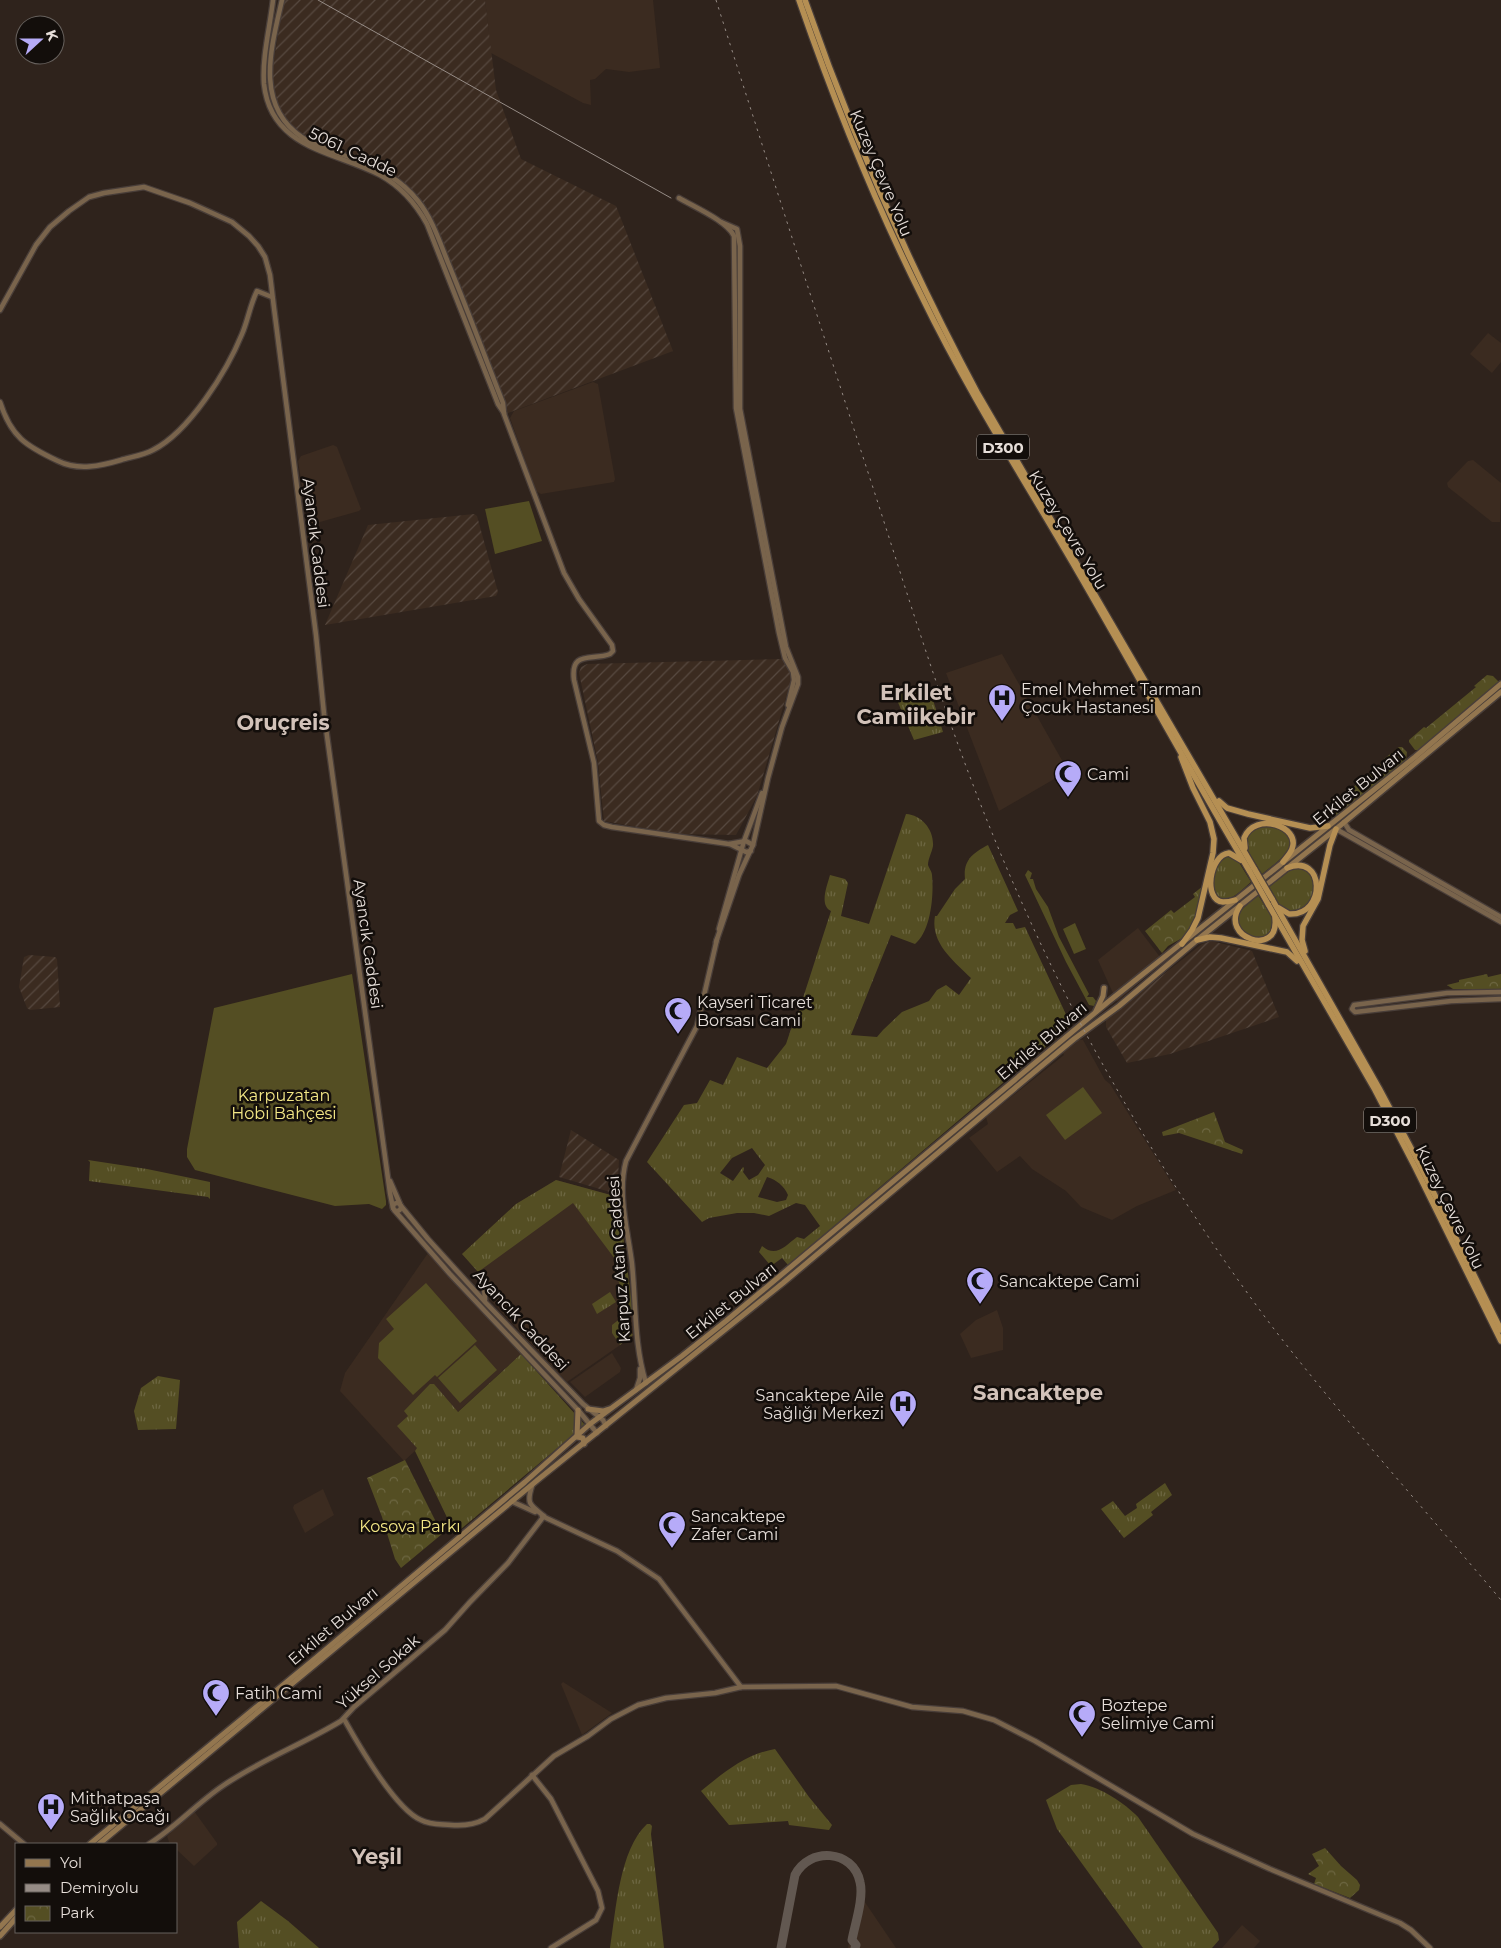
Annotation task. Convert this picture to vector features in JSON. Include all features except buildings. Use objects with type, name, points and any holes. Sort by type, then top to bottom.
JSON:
[{"type":"highway","name":"Kuzey Çevre Yolu","points":[[799,0],[865,175],[922,298],[974,396],[1028,490],[1247,862]]},
{"type":"highway","name":"Kuzey Çevre Yolu","points":[[805,0],[826,62],[864,157],[927,296],[978,394],[1194,763],[1252,871],[1313,972],[1379,1088],[1420,1165],[1501,1330]]},
{"type":"highway","points":[[1177,746],[1189,778],[1210,822],[1214,839],[1198,918],[1182,944]]},
{"type":"highway","points":[[1194,763],[1202,772],[1218,800],[1227,808],[1306,828],[1328,826]]},
{"type":"highway","points":[[1247,862],[1244,845],[1245,835],[1255,825],[1269,823],[1283,828],[1291,838],[1292,849],[1285,865],[1302,865],[1311,870],[1317,884],[1314,899],[1305,910],[1291,914],[1282,911],[1270,901]]},
{"type":"highway","points":[[1313,972],[1303,945],[1302,929],[1318,899],[1328,851],[1336,829]]},
{"type":"highway","points":[[1235,900],[1222,902],[1214,896],[1211,885],[1214,867],[1218,858],[1227,853],[1247,862]]},
{"type":"highway","name":"Kuzey Çevre Yolu","points":[[1270,901],[1274,914],[1379,1098],[1501,1341]]},
{"type":"highway","points":[[1240,906],[1235,914],[1236,926],[1244,936],[1254,940],[1265,940],[1272,934],[1276,924],[1274,914]]},
{"type":"highway","points":[[1197,940],[1217,937],[1287,952],[1304,966]]},
{"type":"main road","name":"Erkilet Bulvarı","points":[[101,1843],[532,1486],[783,1284],[1074,1039],[1119,1006],[1240,906],[1328,826],[1415,757],[1501,684]]},
{"type":"main road","name":"Erkilet Bulvarı","points":[[91,1843],[317,1657],[590,1424],[682,1356],[778,1279],[1096,1012],[1235,900],[1336,829],[1501,692]]},
{"type":"main road","points":[[1096,1012],[1103,996],[1104,988]]},
{"type":"main road","points":[[778,1279],[783,1284]]},
{"type":"main road","points":[[588,1408],[603,1411],[612,1409]]},
{"type":"main road","points":[[578,1410],[577,1437],[583,1438],[584,1444]]},
{"type":"main road","points":[[0,1927],[15,1911]]},
{"type":"main road","points":[[0,1936],[15,1919]]},
{"type":"street","name":"5061. Cadde","points":[[273,0],[264,73],[266,92],[272,110],[285,129],[297,140],[315,150],[379,174],[398,187],[414,204],[427,224],[500,403]]},
{"type":"street","name":"5061. Cadde","points":[[282,0],[269,75],[272,96],[278,111],[290,127],[304,139],[383,171],[404,186],[418,200],[431,220],[500,403]]},
{"type":"street","name":"Ayancık Caddesi","points":[[0,310],[36,245],[50,227],[69,210],[89,197],[104,193],[144,187],[190,202],[232,222],[249,236],[265,257],[270,275],[316,635],[324,714],[394,1209],[450,1274],[578,1410],[597,1433]]},
{"type":"street","points":[[679,198],[737,229],[739,234],[740,409],[786,647],[798,677],[798,684],[788,709],[768,778]]},
{"type":"street","points":[[0,402],[8,423],[17,436],[36,450],[65,464],[78,466],[103,465],[153,450],[184,424],[205,399],[225,370],[242,335],[250,307],[257,292],[272,297]]},
{"type":"street","points":[[500,403],[564,573],[579,599],[613,647],[612,652],[607,655],[578,660],[573,670],[594,763],[599,821],[609,827],[729,844],[741,850],[751,851]]},
{"type":"street","name":"Karpuz Atan Caddesi","points":[[646,1383],[640,1362],[623,1190],[623,1171],[626,1161],[696,1026],[741,850],[768,778]]},
{"type":"street","name":"Karpuz Atan Caddesi","points":[[716,942],[739,875],[753,845],[768,778]]},
{"type":"street","points":[[1344,822],[1349,830],[1501,917]]},
{"type":"street","points":[[1336,829],[1501,922]]},
{"type":"street","points":[[729,844],[744,841],[750,842],[753,845]]},
{"type":"street","points":[[1411,866],[1413,872]]},
{"type":"street","points":[[1501,992],[1448,993],[1354,1005],[1352,1009],[1355,1012],[1451,1001],[1501,999]]},
{"type":"street","name":"Ayancık Caddesi","points":[[388,1174],[400,1205],[428,1239],[485,1302],[606,1426]]},
{"type":"street","points":[[394,1209],[396,1203],[400,1205]]},
{"type":"street","points":[[484,1287],[485,1302]]},
{"type":"street","points":[[636,1391],[640,1378],[640,1362]]},
{"type":"street","points":[[532,1486],[528,1497],[529,1502],[532,1507],[544,1516]]},
{"type":"street","points":[[513,1502],[617,1551],[659,1580],[740,1687]]},
{"type":"street","name":"Yüksel Sokak","points":[[151,1843],[161,1837],[228,1782],[344,1718],[354,1706],[445,1630],[508,1563],[544,1516]]},
{"type":"street","points":[[344,1718],[390,1790],[412,1815],[428,1823],[463,1826],[478,1822],[500,1806],[561,1752],[619,1714],[638,1704],[666,1698],[715,1693],[740,1687],[836,1686],[912,1707],[963,1711],[994,1720],[1036,1741],[1193,1834],[1270,1869],[1400,1923],[1411,1930],[1430,1948]]},
{"type":"street","points":[[532,1776],[551,1798],[559,1812],[598,1891],[602,1905],[601,1913],[596,1920],[551,1948]]},
{"type":"street","points":[[0,1824],[23,1843]]},
{"type":"shaded area","points":[[284,0],[485,0],[496,90],[521,159],[616,206],[673,351],[508,413],[432,219],[422,203],[406,184],[392,173],[313,141],[292,126],[280,110],[273,91],[271,77]]},
{"type":"shaded area","points":[[485,0],[653,0],[660,68],[629,72],[606,69],[595,79],[590,80],[591,105],[583,103],[491,53]]},
{"type":"shaded area","points":[[1488,333],[1501,343],[1501,362],[1492,373],[1470,354]]},
{"type":"shaded area","points":[[593,382],[598,384],[614,482],[541,494],[536,491],[510,418],[514,411]]},
{"type":"shaded area","points":[[333,445],[337,447],[361,509],[313,524],[308,522],[298,461],[301,456]]},
{"type":"shaded area","points":[[1473,460],[1501,483],[1500,522],[1492,522],[1448,487],[1447,483],[1468,461]]},
{"type":"shaded area","points":[[474,514],[477,516],[498,592],[496,596],[325,625],[368,525]]},
{"type":"shaded area","name":"Emel Mehmet Tarman Çocuk Hastanesi","points":[[1002,654],[1068,771],[999,811],[946,673]]},
{"type":"shaded area","points":[[783,659],[791,674],[791,680],[757,796],[736,835],[677,834],[604,821],[598,762],[579,673],[581,667],[587,664]]},
{"type":"shaded area","points":[[1138,928],[1163,961],[1117,1002],[1098,960]]},
{"type":"shaded area","points":[[1211,941],[1252,951],[1279,1017],[1170,1054],[1127,1063],[1106,1027],[1106,1020],[1202,944]]},
{"type":"shaded area","points":[[29,955],[55,957],[57,959],[60,1007],[30,1010],[27,1008],[19,987],[24,957]]},
{"type":"shaded area","points":[[1078,1040],[1083,1040],[1105,1080],[1110,1084],[1176,1190],[1137,1206],[1112,1220],[1081,1207],[1066,1191],[1032,1169],[1020,1156],[997,1172],[969,1138],[988,1124],[986,1117],[1064,1055],[1062,1052]]},
{"type":"shaded area","points":[[571,1130],[619,1160],[617,1194],[559,1177]]},
{"type":"shaded area","points":[[556,1180],[618,1197],[636,1334],[567,1382],[488,1297],[495,1290],[462,1254],[516,1204]]},
{"type":"shaded area","points":[[428,1253],[521,1354],[404,1461],[340,1391],[345,1373]]},
{"type":"shaded area","points":[[997,1310],[1003,1328],[1003,1350],[971,1358],[960,1334],[976,1320]]},
{"type":"shaded area","points":[[612,1353],[621,1368],[620,1372],[585,1397],[570,1382]]},
{"type":"shaded area","points":[[323,1489],[334,1515],[305,1533],[293,1508],[294,1505]]},
{"type":"shaded area","points":[[563,1682],[612,1713],[582,1735],[561,1684]]},
{"type":"shaded area","points":[[194,1811],[217,1845],[194,1866],[178,1851],[178,1843],[170,1843],[167,1836]]},
{"type":"shaded area","points":[[858,1892],[896,1948],[848,1948]]},
{"type":"shaded area","points":[[1242,1925],[1260,1941],[1254,1948],[1222,1948]]},
{"type":"green space","points":[[529,501],[542,541],[495,554],[485,509]]},
{"type":"green space","points":[[1487,675],[1493,676],[1499,682],[1419,750],[1415,750],[1409,740],[1476,687],[1474,686]]},
{"type":"green space","points":[[921,684],[929,701],[933,700],[943,732],[914,740],[894,693]]},
{"type":"green space","points":[[1399,747],[1402,747],[1407,752],[1406,760],[1338,815],[1334,815],[1328,808]]},
{"type":"green space","points":[[906,814],[917,817],[926,824],[933,840],[928,865],[932,874],[932,902],[925,931],[915,944],[891,935],[851,1035],[877,1037],[902,1012],[929,1001],[937,990],[946,985],[959,995],[971,978],[951,958],[940,943],[934,926],[935,916],[937,916],[955,889],[965,879],[967,862],[978,851],[988,845],[1018,911],[1010,915],[1005,923],[1013,923],[1016,929],[1025,927],[1071,1025],[788,1265],[782,1258],[771,1266],[759,1252],[762,1246],[776,1251],[797,1237],[804,1239],[820,1226],[805,1205],[796,1203],[769,1216],[754,1213],[737,1213],[709,1218],[702,1222],[647,1162],[684,1105],[697,1103],[710,1080],[723,1085],[737,1057],[767,1068],[786,1044],[791,1029],[794,1026],[831,911],[825,904],[830,875],[845,879],[848,883],[841,916],[869,924]],"holes":[[[752,1148],[765,1165],[758,1175],[749,1180],[743,1172],[743,1167],[733,1181],[720,1173],[732,1158]],[[767,1177],[782,1186],[788,1195],[786,1200],[777,1202],[758,1197]]]},
{"type":"green space","points":[[1259,825],[1279,827],[1288,835],[1290,843],[1284,856],[1262,874],[1247,849],[1246,835]]},
{"type":"green space","points":[[1226,855],[1235,856],[1251,882],[1234,896],[1222,900],[1217,898],[1214,893],[1213,880],[1217,862]]},
{"type":"green space","points":[[1293,868],[1305,868],[1313,878],[1315,886],[1307,905],[1297,912],[1285,910],[1280,906],[1269,887]]},
{"type":"green space","points":[[1028,870],[1032,873],[1030,879],[1033,879],[1036,889],[1048,907],[1059,937],[1089,994],[1087,997],[1093,997],[1096,1001],[1094,1006],[1089,1005],[1066,962],[1025,875]]},
{"type":"green space","points":[[1203,886],[1196,919],[1184,937],[1168,946],[1162,953],[1145,931],[1171,910],[1174,913],[1195,897],[1193,894]]},
{"type":"green space","points":[[1258,895],[1273,919],[1272,932],[1262,939],[1246,935],[1237,924],[1239,912]]},
{"type":"green space","points":[[1075,923],[1086,949],[1074,954],[1063,929]]},
{"type":"green space","name":"Karpuzatan Hobi Bahçesi","points":[[352,974],[386,1205],[382,1209],[369,1204],[335,1206],[195,1170],[187,1157],[187,1149],[214,1008]]},
{"type":"green space","points":[[1487,974],[1488,977],[1501,974],[1501,989],[1453,989],[1447,985],[1459,982],[1459,980]]},
{"type":"green space","points":[[1083,1087],[1102,1113],[1065,1140],[1046,1115]]},
{"type":"green space","points":[[1214,1112],[1225,1142],[1243,1150],[1242,1154],[1179,1133],[1163,1136],[1162,1132]]},
{"type":"green space","points":[[88,1160],[147,1169],[210,1182],[210,1199],[208,1197],[89,1181],[90,1162]]},
{"type":"green space","points":[[556,1180],[618,1197],[633,1312],[628,1313],[617,1276],[624,1271],[573,1203],[478,1272],[462,1254],[516,1204]]},
{"type":"green space","points":[[426,1283],[477,1341],[437,1377],[435,1375],[413,1395],[378,1358],[379,1343],[394,1329],[386,1319]]},
{"type":"green space","points":[[610,1292],[616,1302],[597,1314],[592,1304]]},
{"type":"green space","points":[[621,1318],[633,1335],[620,1345],[612,1333],[612,1325]]},
{"type":"green space","points":[[475,1345],[497,1370],[460,1403],[438,1378]]},
{"type":"green space","points":[[521,1354],[585,1425],[455,1534],[415,1451],[417,1448],[397,1426],[408,1416],[404,1411],[430,1384],[434,1384],[458,1412]]},
{"type":"green space","points":[[158,1376],[180,1380],[176,1429],[138,1430],[134,1411],[141,1388]]},
{"type":"green space","name":"Kosova Parkı","points":[[405,1460],[442,1534],[401,1568],[395,1559],[367,1478]]},
{"type":"green space","points":[[1165,1483],[1172,1495],[1151,1512],[1153,1515],[1124,1538],[1101,1509],[1113,1501],[1125,1516],[1137,1508],[1136,1504]]},
{"type":"green space","points":[[775,1749],[809,1797],[832,1825],[829,1830],[789,1825],[788,1821],[729,1825],[701,1791],[726,1771],[745,1760],[754,1755]]},
{"type":"green space","points":[[1081,1784],[1096,1788],[1112,1796],[1138,1817],[1218,1933],[1219,1940],[1212,1948],[1143,1948],[1057,1829],[1046,1800],[1071,1785]]},
{"type":"green space","points":[[647,1824],[652,1826],[651,1834],[664,1948],[610,1948],[620,1882],[625,1865],[630,1849]]},
{"type":"green space","points":[[1325,1848],[1360,1885],[1359,1890],[1350,1898],[1314,1884],[1316,1878],[1308,1874],[1319,1866],[1312,1854]]},
{"type":"green space","points":[[261,1901],[319,1948],[239,1948],[237,1922]]},
{"type":"taxiway","points":[[781,1948],[795,1875],[802,1866],[820,1856],[840,1858],[849,1863],[856,1871],[861,1888],[860,1903],[852,1940],[856,1945],[855,1948]]},
{"type":"tram line","points":[[318,0],[671,198]]},
{"type":"railway","points":[[716,0],[949,719],[992,834],[1028,917],[1068,999],[1089,1039],[1168,1175],[1230,1269],[1274,1329],[1329,1398],[1501,1600]]},
{"type":"place","name":"Emel Mehmet Tarman Çocuk Hastanesi","points":[[1002,722]]},
{"type":"place","name":"Cami","points":[[1068,798]]},
{"type":"place","name":"Kayseri Ticaret Borsası Cami","points":[[678,1035]]},
{"type":"place","name":"Sancaktepe Cami","points":[[980,1305]]},
{"type":"place","name":"Sancaktepe Aile Sağlığı Merkezi","points":[[903,1428]]},
{"type":"place","name":"Sancaktepe Zafer Cami","points":[[672,1549]]},
{"type":"place","name":"Fatih Cami","points":[[216,1717]]},
{"type":"place","name":"Boztepe Selimiye Cami","points":[[1082,1738]]},
{"type":"place","name":"Mithatpaşa Sağlık Ocağı","points":[[51,1831]]},
{"type":"district","name":"Erkilet Camiikebir","points":[[916,704]]},
{"type":"district","name":"Oruçreis","points":[[283,722]]},
{"type":"district","name":"Sancaktepe","points":[[1038,1392]]},
{"type":"district","name":"Yeşil","points":[[377,1856]]}]
